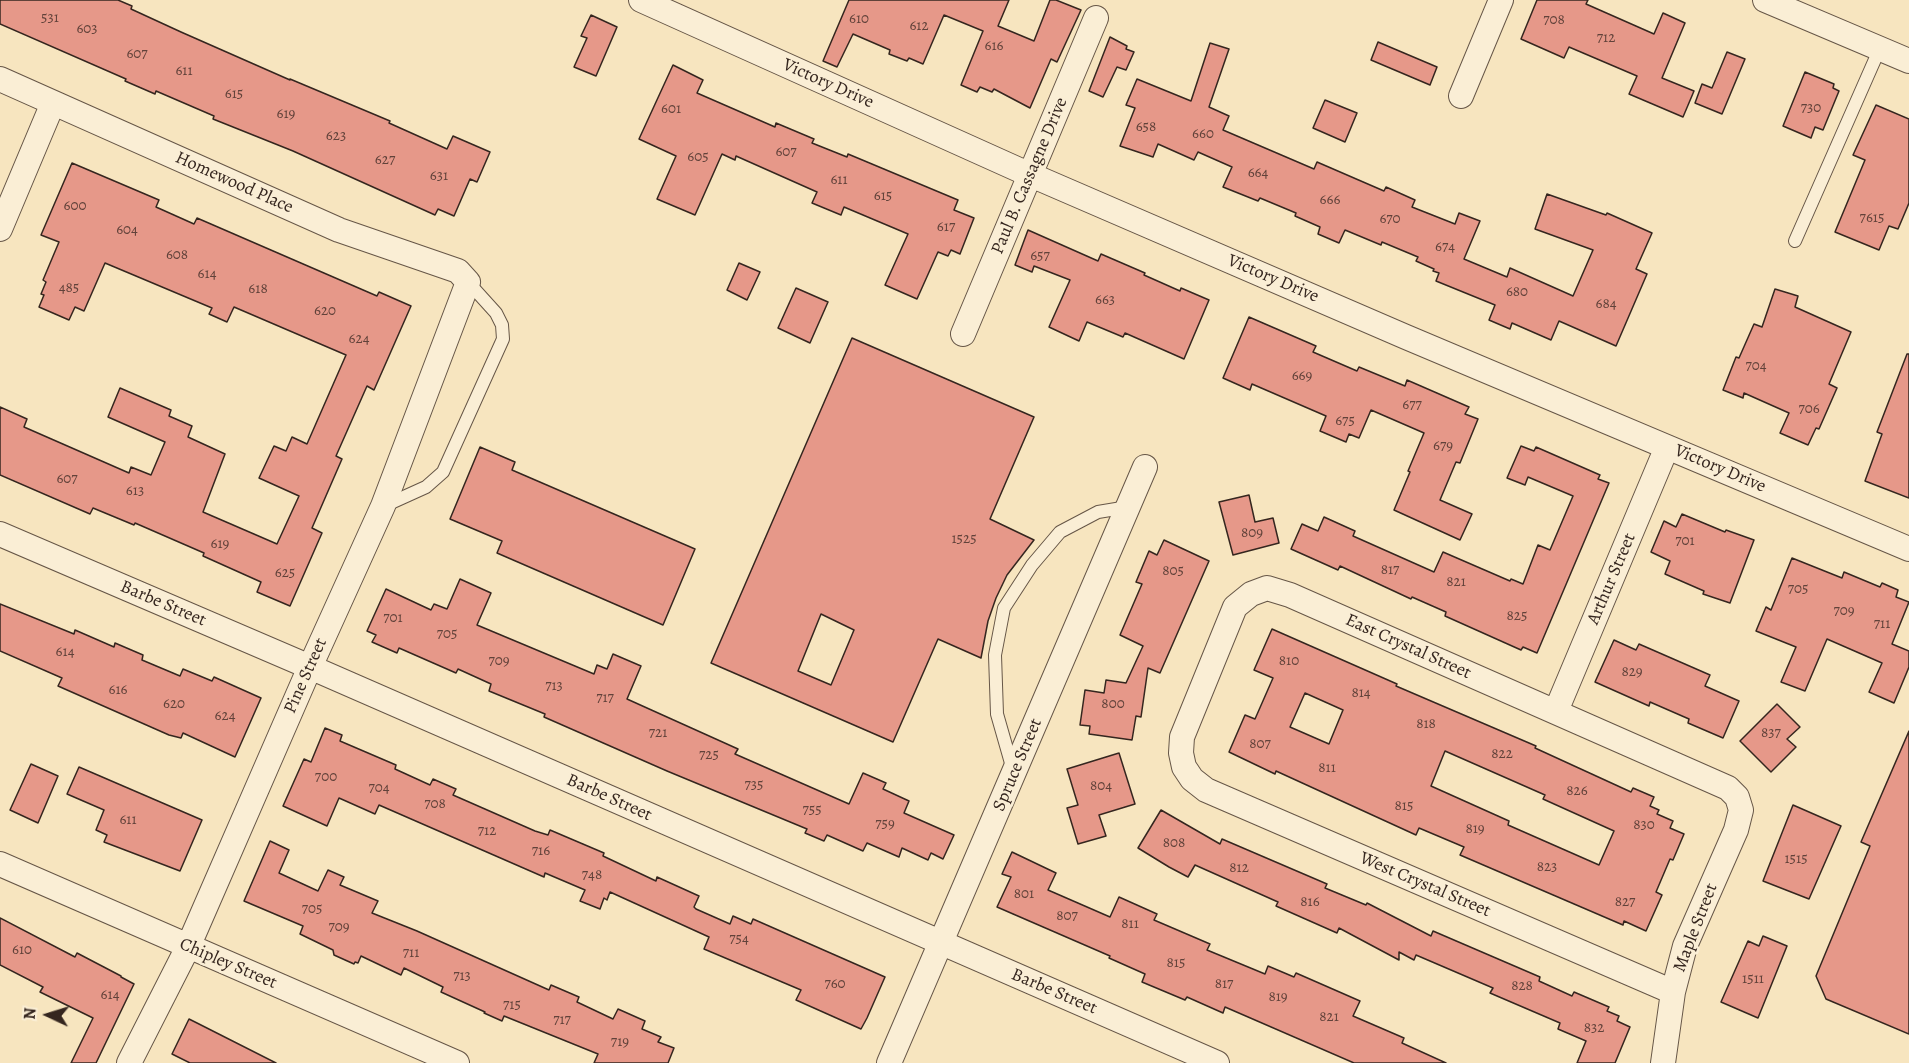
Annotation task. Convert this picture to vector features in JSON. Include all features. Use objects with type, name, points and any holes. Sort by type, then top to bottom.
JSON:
[{"type":"street","name":"Victory Drive","points":[[641,0],[1031,175],[1406,337],[1909,549]]},
{"type":"street","points":[[1461,96],[1501,0]]},
{"type":"street","points":[[1765,0],[1909,61]]},
{"type":"street","name":"Paul B. Cassagne Drive","points":[[963,334],[1096,18]]},
{"type":"street","name":"Homewood Place","points":[[0,78],[339,230],[458,271],[468,282]]},
{"type":"street","points":[[0,229],[53,103]]},
{"type":"street","name":"Pine Street","points":[[129,1063],[188,947],[383,506],[468,282]]},
{"type":"street","name":"Arthur Street","points":[[1556,711],[1668,447]]},
{"type":"street","name":"Spruce Street","points":[[889,1063],[1145,467]]},
{"type":"street","name":"Barbe Street","points":[[0,534],[1217,1063]]},
{"type":"street","name":"East Crystal Street","points":[[1184,767],[1181,753],[1182,737],[1235,607],[1251,594],[1267,588],[1290,595],[1556,711],[1728,788],[1737,797]]},
{"type":"street","name":"West Crystal Street","points":[[1184,767],[1192,779],[1206,790],[1673,992]]},
{"type":"street","name":"Maple Street","points":[[1664,1063],[1673,992],[1685,946],[1736,830],[1741,810],[1737,797]]},
{"type":"street","name":"Chipley Street","points":[[0,864],[456,1063]]},
{"type":"lane","points":[[1795,241],[1880,48]]},
{"type":"lane","points":[[383,506],[426,487],[443,472],[503,339],[502,325],[496,313],[468,282]]},
{"type":"lane","points":[[1014,774],[997,714],[995,656],[1004,609],[1032,564],[1060,532],[1098,512],[1129,507]]},
{"type":"building","points":[[0,0],[118,0],[132,6],[131,9],[181,32],[390,121],[389,123],[447,149],[453,136],[490,152],[477,182],[470,179],[454,216],[438,209],[435,215],[293,151],[213,119],[214,116],[156,91],[155,94],[125,81],[126,79],[0,24]]},
{"type":"building","points":[[849,0],[1009,0],[998,26],[1034,41],[1050,0],[1056,0],[1081,10],[1057,62],[1051,59],[1030,108],[994,89],[992,92],[980,87],[977,92],[961,85],[983,31],[944,15],[923,64],[909,58],[907,61],[889,54],[890,50],[853,34],[837,67],[823,61]]},
{"type":"building","points":[[1537,0],[1588,0],[1586,4],[1654,34],[1663,13],[1685,23],[1662,78],[1694,91],[1683,117],[1629,94],[1637,76],[1569,47],[1564,58],[1521,39]]},
{"type":"building","points":[[591,15],[617,27],[596,76],[574,67],[587,38],[581,36]]},
{"type":"building","points":[[1110,37],[1134,52],[1126,70],[1117,67],[1103,97],[1089,91]]},
{"type":"building","points":[[1378,42],[1437,67],[1430,85],[1371,60]]},
{"type":"building","points":[[1210,43],[1229,49],[1209,107],[1229,116],[1223,130],[1314,169],[1317,162],[1384,191],[1386,187],[1415,200],[1412,207],[1455,224],[1459,213],[1480,221],[1464,259],[1507,277],[1510,268],[1573,296],[1593,250],[1535,229],[1547,194],[1606,215],[1607,213],[1652,233],[1636,269],[1647,274],[1616,346],[1559,321],[1551,340],[1512,323],[1510,329],[1489,320],[1495,305],[1436,281],[1439,273],[1416,261],[1418,257],[1345,230],[1339,243],[1318,234],[1320,227],[1295,216],[1296,213],[1260,198],[1258,201],[1223,187],[1232,167],[1198,152],[1194,160],[1158,144],[1153,157],[1120,146],[1135,108],[1126,105],[1137,79],[1191,101]]},
{"type":"building","points":[[1727,52],[1745,59],[1722,114],[1695,103],[1702,84],[1712,88]]},
{"type":"building","points":[[673,65],[703,80],[697,93],[775,127],[776,123],[814,139],[812,143],[847,157],[848,154],[958,200],[954,210],[974,218],[960,254],[951,250],[948,256],[938,252],[917,299],[885,285],[908,234],[844,207],[841,215],[812,203],[817,192],[736,156],[735,160],[722,154],[695,215],[657,199],[676,156],[639,139]]},
{"type":"building","points":[[1805,72],[1834,84],[1833,88],[1839,91],[1823,130],[1815,127],[1811,138],[1783,126]]},
{"type":"building","points":[[1325,100],[1357,113],[1345,142],[1313,128]]},
{"type":"building","points":[[1876,105],[1909,119],[1909,203],[1898,229],[1889,226],[1879,250],[1835,232],[1865,160],[1853,155]]},
{"type":"building","points":[[72,163],[159,200],[156,207],[194,224],[197,218],[377,296],[379,292],[411,306],[374,390],[367,386],[336,456],[342,459],[312,528],[322,533],[290,606],[257,592],[261,582],[203,556],[204,553],[135,523],[134,525],[93,508],[90,514],[0,475],[0,407],[27,419],[24,427],[129,473],[131,467],[151,475],[165,442],[108,417],[120,388],[171,410],[169,416],[192,426],[188,437],[225,454],[203,512],[277,544],[299,496],[259,478],[274,446],[286,451],[292,437],[307,444],[346,355],[234,307],[227,322],[209,314],[212,308],[105,263],[84,311],[75,307],[69,320],[39,307],[46,282],[43,280],[59,242],[41,235]]},
{"type":"building","points":[[1028,230],[1098,261],[1101,254],[1180,291],[1181,288],[1209,300],[1184,359],[1125,333],[1123,337],[1087,322],[1079,341],[1049,327],[1070,280],[1034,266],[1032,272],[1015,265]]},
{"type":"building","points":[[739,263],[760,272],[747,300],[727,290]]},
{"type":"building","points":[[796,288],[828,302],[810,343],[778,328]]},
{"type":"building","points":[[1775,289],[1798,296],[1795,307],[1851,332],[1829,384],[1837,388],[1819,429],[1816,428],[1808,445],[1780,433],[1789,413],[1744,393],[1743,398],[1723,390],[1736,357],[1739,358],[1754,324],[1762,327]]},
{"type":"building","points":[[1249,317],[1316,346],[1313,352],[1357,371],[1359,367],[1405,386],[1407,380],[1469,407],[1465,414],[1478,419],[1460,463],[1456,462],[1440,500],[1472,514],[1460,540],[1394,510],[1424,433],[1371,410],[1359,438],[1349,434],[1346,442],[1320,431],[1326,416],[1252,384],[1250,390],[1223,378]]},
{"type":"building","points":[[852,338],[1034,417],[990,519],[1034,540],[1007,575],[996,598],[988,621],[981,658],[938,639],[893,742],[711,663]],"holes":[[[821,614],[854,630],[831,685],[798,671]]]},
{"type":"building","points":[[1907,354],[1909,354],[1909,498],[1865,481],[1882,434],[1877,432]]},
{"type":"building","points":[[1521,446],[1534,451],[1536,447],[1600,475],[1598,479],[1609,483],[1537,653],[1523,647],[1521,650],[1445,616],[1446,612],[1412,597],[1411,599],[1340,566],[1338,570],[1291,549],[1302,524],[1318,531],[1324,517],[1355,531],[1353,536],[1434,572],[1443,552],[1510,581],[1511,579],[1523,584],[1538,545],[1550,550],[1573,496],[1528,477],[1525,485],[1507,478]]},
{"type":"building","points":[[480,447],[515,462],[512,470],[695,549],[663,625],[497,553],[502,541],[450,519]]},
{"type":"building","points":[[1249,495],[1255,522],[1273,518],[1279,543],[1233,555],[1219,502]]},
{"type":"building","points":[[1682,514],[1725,532],[1726,530],[1754,540],[1730,603],[1703,594],[1704,591],[1665,574],[1670,561],[1651,552],[1664,521],[1676,527]]},
{"type":"building","points":[[1164,540],[1209,561],[1160,673],[1148,668],[1141,717],[1136,716],[1132,740],[1089,734],[1090,726],[1080,725],[1085,690],[1104,693],[1106,680],[1126,683],[1143,646],[1120,635],[1142,584],[1136,582],[1149,551],[1157,555]]},
{"type":"building","points":[[1792,558],[1842,578],[1844,572],[1880,587],[1882,583],[1898,590],[1896,597],[1909,602],[1892,644],[1909,651],[1909,667],[1894,703],[1869,692],[1882,663],[1827,639],[1805,691],[1781,682],[1796,647],[1756,631],[1766,607],[1771,610]]},
{"type":"building","points":[[460,579],[491,593],[477,625],[594,674],[597,665],[607,669],[613,654],[641,666],[627,699],[738,749],[735,754],[849,804],[863,773],[886,783],[883,789],[909,801],[904,813],[954,835],[943,859],[931,853],[928,860],[902,848],[899,857],[867,843],[863,851],[827,835],[824,841],[805,833],[807,829],[544,717],[545,714],[489,691],[491,684],[458,669],[456,673],[399,648],[397,653],[372,642],[376,635],[367,631],[386,589],[431,610],[434,604],[447,609]]},
{"type":"building","points":[[0,604],[74,634],[75,630],[114,647],[115,643],[143,655],[142,660],[180,676],[183,669],[212,681],[214,677],[261,698],[235,757],[183,733],[181,738],[169,735],[58,686],[62,678],[0,651]]},
{"type":"building","points":[[1272,629],[1397,684],[1396,686],[1536,746],[1535,748],[1631,792],[1633,788],[1654,797],[1650,806],[1659,810],[1657,814],[1673,821],[1670,828],[1684,834],[1656,892],[1662,895],[1646,931],[1624,921],[1623,925],[1460,855],[1464,847],[1419,828],[1416,835],[1229,752],[1245,715],[1255,719],[1273,678],[1254,670]],"holes":[[[1305,693],[1343,710],[1329,744],[1290,727]],[[1445,751],[1545,795],[1543,799],[1614,831],[1599,865],[1508,825],[1509,821],[1431,786]]]},
{"type":"building","points":[[1614,640],[1636,650],[1639,644],[1710,675],[1705,686],[1739,701],[1723,738],[1688,723],[1689,719],[1650,702],[1649,706],[1595,682]]},
{"type":"building","points":[[1777,704],[1800,727],[1787,739],[1796,747],[1771,772],[1740,741]]},
{"type":"building","points":[[325,728],[342,735],[340,741],[396,765],[395,769],[430,785],[433,779],[456,789],[453,795],[535,831],[548,835],[550,830],[604,853],[603,856],[656,881],[657,877],[699,896],[694,907],[696,909],[730,924],[733,916],[751,924],[753,919],[885,977],[861,1029],[796,1000],[801,990],[704,949],[709,937],[610,892],[607,900],[604,898],[600,909],[580,901],[585,890],[545,873],[544,877],[379,805],[375,814],[339,798],[327,826],[283,806],[304,759],[311,762]]},
{"type":"building","points":[[1909,731],[1909,1034],[1826,999],[1816,976],[1870,846],[1861,842]]},
{"type":"building","points":[[1119,753],[1135,804],[1099,815],[1106,836],[1078,844],[1067,808],[1078,805],[1067,769]]},
{"type":"building","points":[[31,764],[58,776],[38,823],[10,810]]},
{"type":"building","points":[[79,767],[202,820],[180,871],[104,842],[107,835],[96,830],[104,810],[67,794]]},
{"type":"building","points":[[1793,805],[1841,826],[1809,899],[1763,881]]},
{"type":"building","points":[[1161,810],[1220,844],[1222,839],[1327,884],[1325,888],[1366,905],[1367,903],[1431,936],[1433,931],[1540,977],[1539,981],[1572,996],[1574,992],[1609,1007],[1607,1011],[1619,1016],[1617,1021],[1630,1027],[1615,1063],[1577,1063],[1586,1041],[1558,1029],[1560,1023],[1490,993],[1493,988],[1416,955],[1414,960],[1399,952],[1399,960],[1339,928],[1337,933],[1276,906],[1278,902],[1195,865],[1188,877],[1169,867],[1138,848]]},
{"type":"building","points":[[270,841],[289,850],[279,873],[318,891],[328,870],[344,877],[340,885],[378,901],[372,913],[549,990],[551,985],[579,997],[577,1002],[613,1019],[618,1009],[645,1021],[642,1029],[661,1037],[658,1042],[674,1048],[668,1063],[594,1063],[598,1054],[504,1016],[502,1021],[441,992],[443,987],[404,968],[401,975],[361,956],[358,963],[354,964],[334,955],[333,950],[300,934],[303,926],[244,901]]},
{"type":"building","points":[[1012,852],[1056,873],[1048,890],[1110,917],[1119,897],[1157,914],[1154,920],[1210,944],[1207,950],[1265,974],[1268,966],[1294,977],[1296,973],[1360,1001],[1353,1016],[1404,1038],[1402,1043],[1446,1063],[1354,1063],[1225,1007],[1223,1013],[1187,997],[1185,1000],[1142,982],[1145,974],[1109,958],[1110,956],[997,907],[1011,877],[1002,874]]},
{"type":"building","points":[[0,918],[75,957],[77,953],[134,984],[96,1063],[71,1063],[93,1018],[40,992],[43,987],[0,965]]},
{"type":"building","points":[[1763,936],[1787,946],[1758,1018],[1721,1002],[1748,941],[1759,946]]},
{"type":"building","points":[[189,1019],[276,1063],[190,1063],[172,1054]]}]
